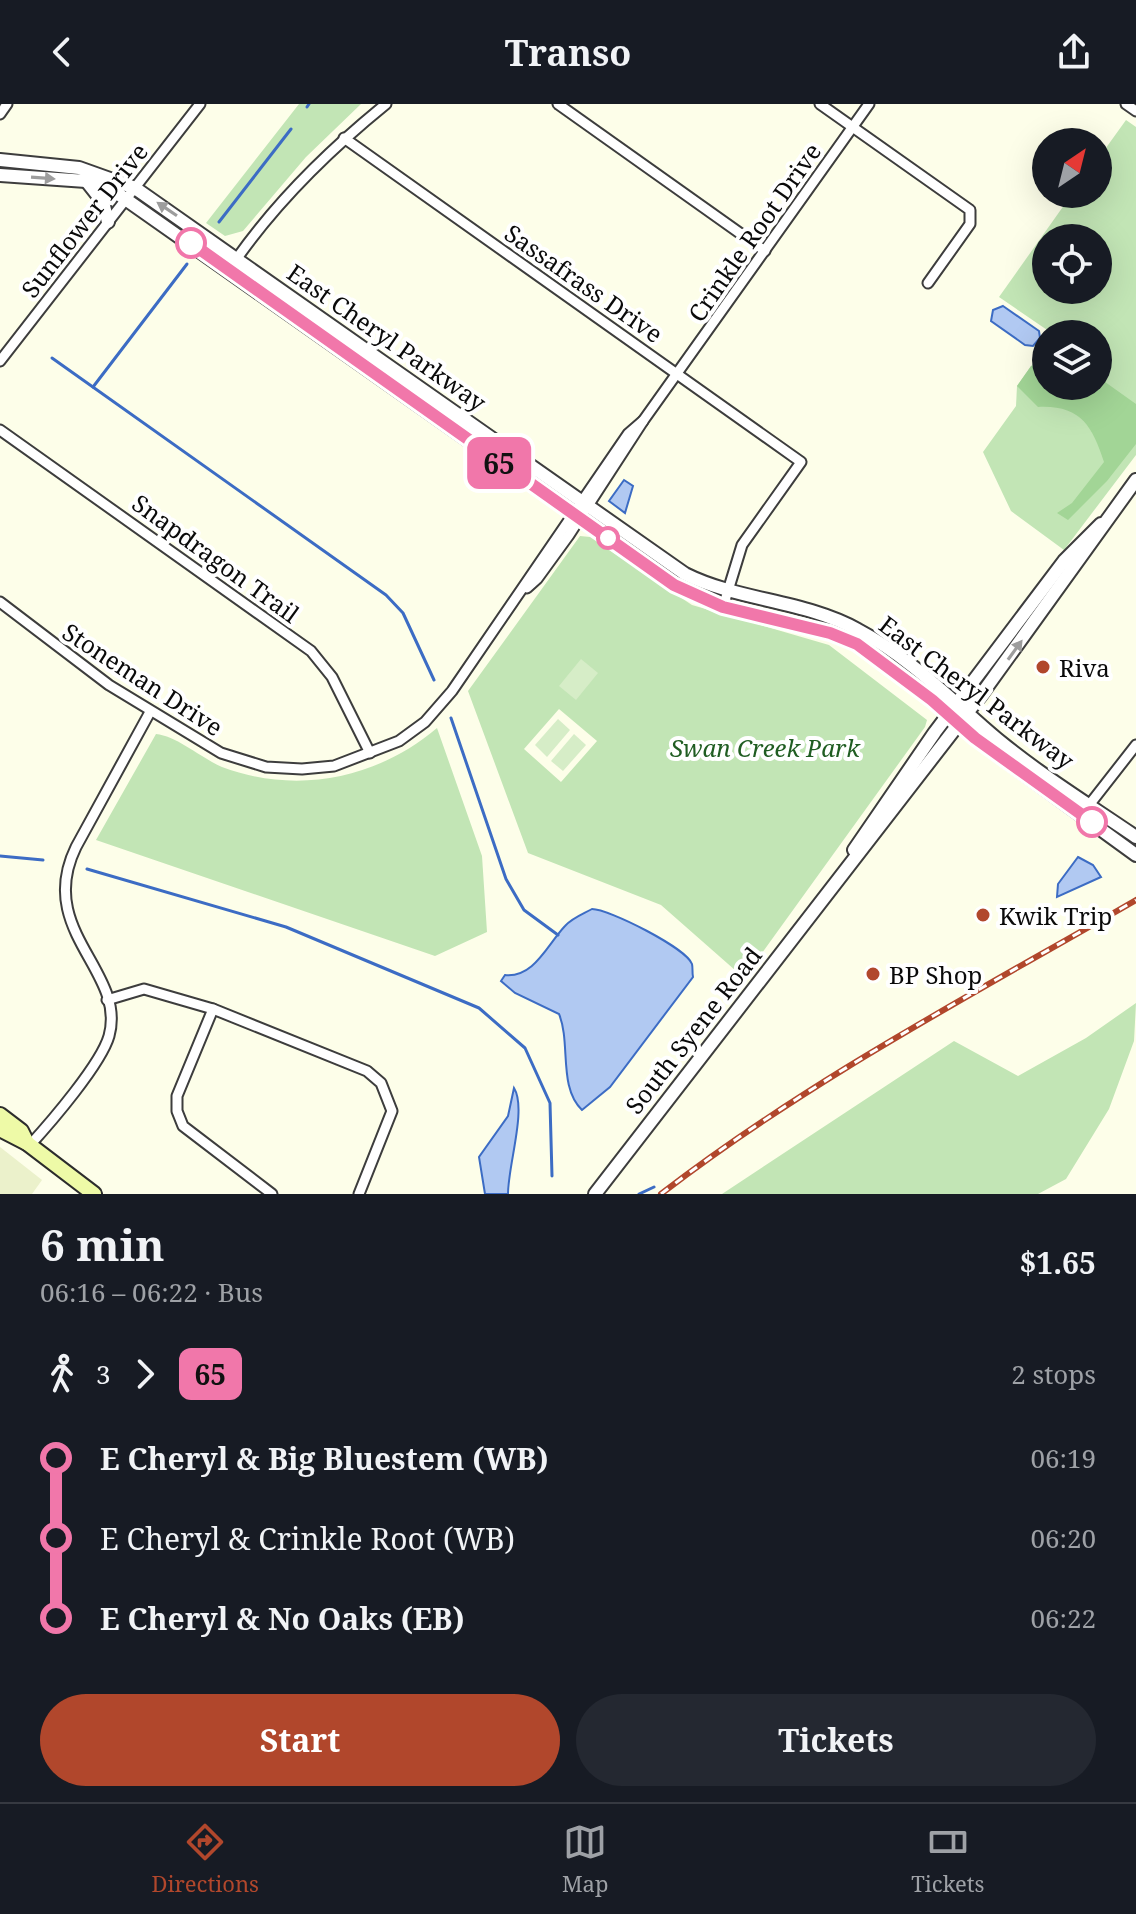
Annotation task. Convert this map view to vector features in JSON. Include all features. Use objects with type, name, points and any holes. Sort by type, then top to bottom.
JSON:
[{"type":"main road","points":[[0,1115],[21,1131],[29,1144]]},
{"type":"main road","points":[[0,1129],[29,1144],[94,1194]]},
{"type":"street","points":[[0,114],[7,104]]},
{"type":"street","name":"Sunflower Drive","points":[[0,361],[200,104]]},
{"type":"street","points":[[228,270],[270,214],[344,138],[386,104]]},
{"type":"street","points":[[558,104],[765,251]]},
{"type":"street","points":[[820,104],[970,210],[970,224],[928,283]]},
{"type":"street","name":"Crinkle Root Drive","points":[[370,753],[399,741],[425,722],[452,691],[869,104]]},
{"type":"street","points":[[1126,104],[1136,111]]},
{"type":"street","name":"Sassafrass Drive","points":[[344,138],[801,462],[742,545],[727,591]]},
{"type":"street","name":"East Cheryl Parkway","points":[[0,160],[79,168],[131,193],[237,258],[580,510],[674,585],[723,607],[830,633],[857,644],[1003,742],[1136,855]]},
{"type":"street","name":"East Cheryl Parkway","points":[[0,175],[86,181],[131,193],[228,270],[580,510],[685,574],[727,591],[824,615],[858,630],[958,713]]},
{"type":"street","points":[[86,181],[103,202],[108,222]]},
{"type":"street","name":"Snapdragon Trail","points":[[0,430],[311,651],[332,677],[370,753]]},
{"type":"street","name":"South Syene Road","points":[[595,1194],[827,894],[958,713],[1136,480]]},
{"type":"street","points":[[723,607],[727,591]]},
{"type":"street","name":"Stoneman Drive","points":[[0,602],[53,645],[150,712],[221,753],[266,767],[302,769],[334,766],[370,753]]},
{"type":"street","points":[[29,1144],[103,1049],[110,1028],[107,1000],[71,926],[64,884],[66,867],[150,712]]},
{"type":"street","points":[[1086,810],[1136,745]]},
{"type":"street","name":"East Cheryl Parkway","points":[[1086,810],[1136,837]]},
{"type":"street","points":[[107,1000],[144,989],[213,1009],[367,1071],[381,1083],[392,1111],[359,1194]]},
{"type":"street","points":[[213,1009],[177,1096],[177,1111],[183,1126],[272,1194]]},
{"type":"green space","points":[[299,104],[361,104],[306,157],[243,231],[225,236],[206,223]]},
{"type":"green space","points":[[1126,120],[1136,127],[1136,455],[1064,550],[1011,511],[983,452],[1016,406],[1017,386],[1032,365],[1032,400],[1112,400],[1112,320],[1033,320],[999,297],[1032,250],[1032,304],[1112,304],[1112,224],[1051,224],[1062,208],[1112,208],[1112,140]]},
{"type":"green space","points":[[1032,366],[1032,400],[1112,400],[1112,387],[1136,404],[1136,444],[1107,481],[1068,520],[1057,513],[1072,503],[1104,462],[1095,438],[1074,414],[1052,407],[1038,407],[1017,386]]},
{"type":"green space","name":"Swan Creek Park","points":[[580,536],[590,537],[692,605],[829,645],[927,720],[925,727],[744,978],[661,905],[528,853],[468,691]],"holes":[[[559,709],[597,741],[561,782],[524,749]]]},
{"type":"green space","points":[[581,659],[598,673],[576,700],[559,686]]},
{"type":"green space","points":[[558,719],[570,730],[547,757],[535,745]]},
{"type":"green space","points":[[437,728],[482,856],[487,932],[435,956],[96,840],[156,734],[172,739],[222,767],[278,780],[307,780],[335,777],[388,760]]},
{"type":"green space","points":[[574,734],[586,745],[563,771],[551,761]]},
{"type":"green space","points":[[1136,1003],[1134,1041],[1109,1109],[1066,1179],[1038,1194],[722,1194],[954,1041],[1018,1076],[1086,1038]]},
{"type":"green space","points":[[0,1147],[42,1180],[32,1194],[0,1194]]},
{"type":"water","points":[[1003,306],[1032,326],[1032,346],[1025,345],[991,321],[993,310]]},
{"type":"water","points":[[624,480],[633,486],[625,513],[609,501]]},
{"type":"water","points":[[1078,857],[1093,865],[1101,877],[1057,897],[1058,884]]},
{"type":"water","points":[[592,909],[630,922],[676,949],[692,964],[693,977],[610,1087],[582,1110],[567,1077],[559,1014],[515,993],[501,981],[505,975],[515,975],[532,966],[568,923]]},
{"type":"water","points":[[514,1088],[519,1109],[508,1194],[485,1194],[479,1157],[508,1116]]},
{"type":"waterway","points":[[219,222],[291,129]]},
{"type":"waterway","points":[[93,387],[187,264]]},
{"type":"waterway","points":[[52,358],[386,595],[403,613],[434,680]]},
{"type":"waterway","points":[[451,718],[506,879],[524,910],[558,935]]},
{"type":"waterway","points":[[0,856],[43,860]]},
{"type":"waterway","points":[[87,869],[286,927],[479,1008],[525,1048],[550,1103],[552,1176]]},
{"type":"waterway","points":[[639,1194],[654,1187]]},
{"type":"railway","points":[[661,1194],[717,1152],[834,1075],[1136,900]]},
{"type":"bus line","name":"65","points":[[191,243],[674,585],[723,607],[830,633],[857,644],[932,700],[975,738],[1092,822]]},
{"type":"place","name":"Riva","points":[[1043,667]]},
{"type":"place","name":"Kwik Trip","points":[[983,915]]},
{"type":"place","name":"BP Shop","points":[[873,974]]}]
